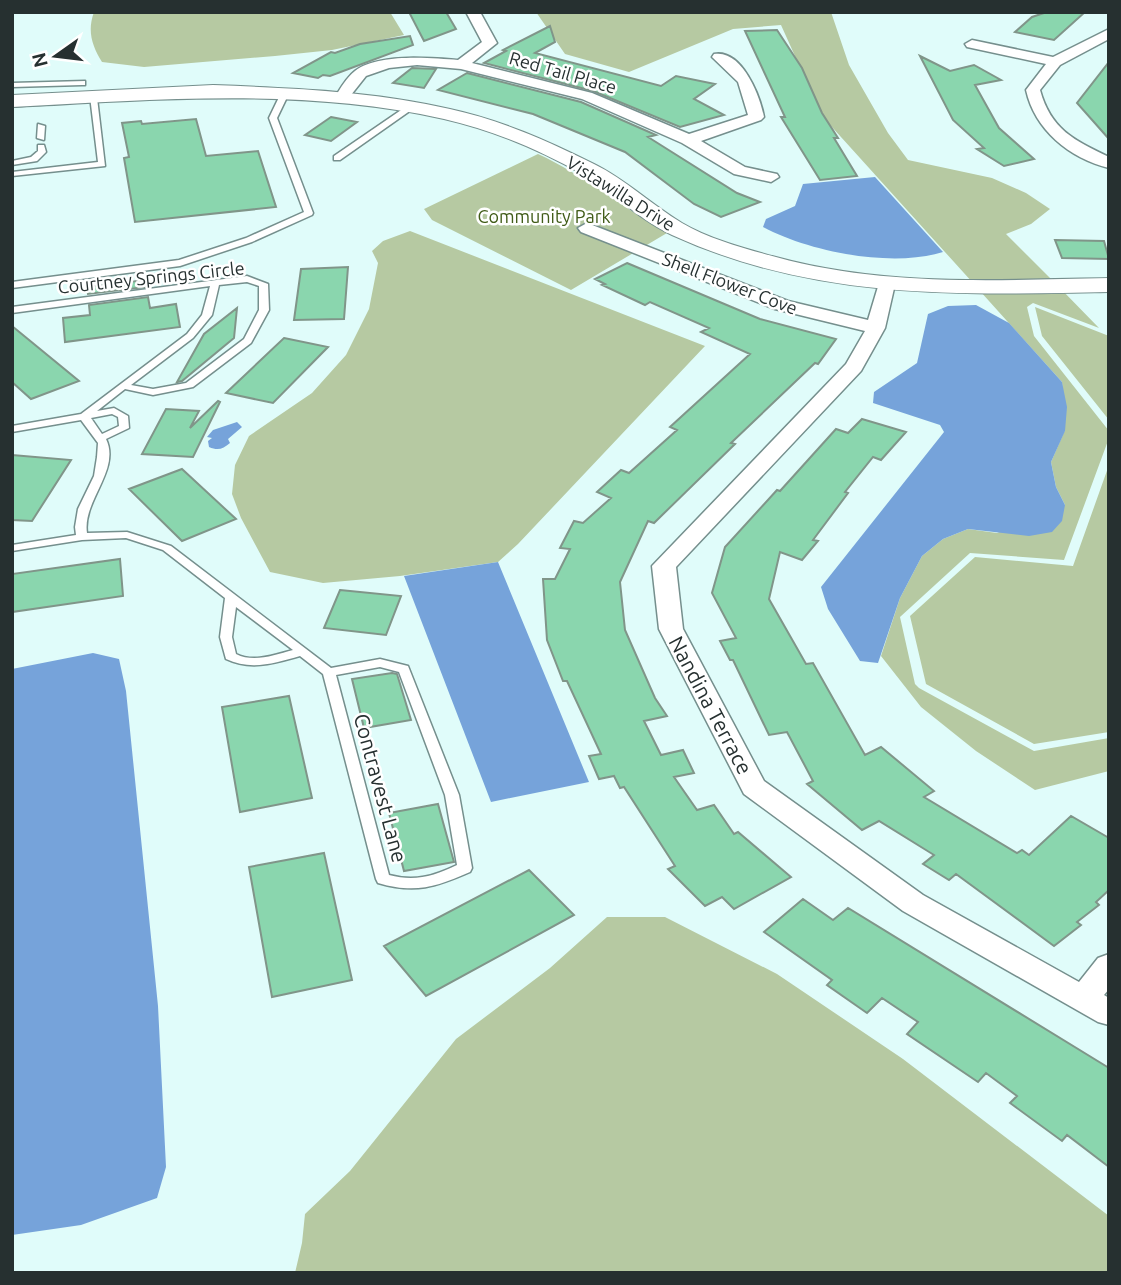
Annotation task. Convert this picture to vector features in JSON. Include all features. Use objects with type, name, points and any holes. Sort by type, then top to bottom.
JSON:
[{"type":"street","points":[[461,65],[490,43],[473,12]]},
{"type":"street","points":[[1109,33],[1055,62],[1033,90],[1042,121],[1056,135],[1109,163]]},
{"type":"street","points":[[972,44],[1055,62]]},
{"type":"street","points":[[688,140],[756,117],[754,103],[740,71],[719,57]]},
{"type":"street","name":"Red Tail Place","points":[[342,97],[361,73],[387,64],[417,61],[461,65],[587,96],[688,140],[740,172],[771,177]]},
{"type":"street","name":"Vistawilla Drive","points":[[12,111],[72,104],[88,90]]},
{"type":"street","name":"Vistawilla Drive","points":[[12,101],[71,96],[88,90],[213,91],[342,97],[410,108],[484,123],[557,153],[590,170],[676,229],[715,245],[817,274],[886,284],[955,288],[1109,285]]},
{"type":"street","name":"Shell Flower Cove","points":[[587,228],[782,304],[876,328]]},
{"type":"street","name":"Nandina Terrace","points":[[886,284],[876,328],[854,367],[664,566],[671,629],[754,787],[913,902],[1096,1006]]},
{"type":"street","points":[[1096,1006],[1109,967]]},
{"type":"lane","points":[[12,85],[88,90],[102,164],[12,174]]},
{"type":"lane","points":[[12,285],[180,262],[248,240],[309,213],[273,116],[285,93]]},
{"type":"lane","points":[[337,158],[410,108]]},
{"type":"lane","points":[[12,163],[34,159],[42,152],[41,126]]},
{"type":"lane","name":"Courtney Springs Circle","points":[[12,310],[25,306],[247,279],[263,284],[264,310],[248,341],[189,385],[153,392],[123,386]]},
{"type":"lane","points":[[84,416],[190,336],[207,316],[215,283]]},
{"type":"lane","points":[[12,429],[114,411],[123,416],[124,428],[100,438]]},
{"type":"lane","points":[[82,537],[78,523],[84,503],[102,468],[103,443],[84,416]]},
{"type":"lane","points":[[12,548],[82,537],[127,535],[167,548],[329,672]]},
{"type":"lane","points":[[231,598],[226,637],[230,656],[236,660],[258,662],[302,652]]},
{"type":"lane","name":"Contravest Lane","points":[[380,663],[404,669],[452,795],[465,868],[432,882],[406,887],[383,879],[329,672],[380,663]]},
{"type":"green space","points":[[94,12],[390,12],[404,35],[332,50],[144,67],[102,62],[92,38]]},
{"type":"green space","points":[[536,12],[831,12],[849,65],[888,133],[908,160],[992,178],[1026,193],[1050,209],[1031,224],[1006,234],[1053,281],[973,283],[822,116],[781,25],[733,29],[629,72],[565,54]]},
{"type":"green space","name":"Community Park","points":[[538,154],[667,233],[571,290],[432,220],[424,209]]},
{"type":"green space","points":[[410,231],[705,346],[498,562],[400,576],[323,583],[270,572],[241,518],[232,494],[235,465],[249,436],[312,393],[346,355],[369,309],[378,263],[372,251],[383,241]]},
{"type":"green space","points":[[1060,288],[1099,328],[1033,303],[1027,307],[1034,336],[1109,431],[1109,438],[1064,560],[970,553],[900,617],[915,684],[919,688],[1034,751],[1109,738],[1109,771],[1035,790],[976,751],[921,707],[881,656],[900,598],[922,556],[943,539],[968,529],[997,533],[1065,505],[1056,487],[1051,462],[1065,430],[1062,382],[980,291]]},
{"type":"green space","points":[[1035,307],[1109,336],[1109,420],[1042,336]]},
{"type":"green space","points":[[1109,465],[1109,732],[1034,744],[926,684],[910,616],[975,557],[1073,566]]},
{"type":"green space","points":[[607,917],[665,917],[777,974],[903,1059],[1109,1216],[1109,1273],[295,1273],[305,1214],[350,1171],[456,1039],[550,968]]},
{"type":"water","points":[[875,177],[943,252],[923,257],[900,258],[852,255],[804,244],[763,227],[766,219],[795,206],[803,184]]},
{"type":"water","points":[[976,305],[1009,323],[1062,382],[1067,407],[1065,431],[1051,462],[1056,487],[1065,505],[1062,521],[1052,532],[1029,536],[968,529],[943,539],[922,556],[900,598],[878,663],[860,661],[828,609],[821,587],[944,432],[940,425],[873,403],[874,392],[917,363],[928,314],[948,306]]},
{"type":"water","points":[[237,422],[242,427],[228,439],[230,443],[220,449],[209,447],[208,441],[212,438],[207,437],[213,430]]},
{"type":"water","points":[[498,562],[589,782],[491,802],[404,576]]},
{"type":"water","points":[[93,653],[119,659],[126,691],[158,1006],[166,1167],[157,1198],[81,1225],[12,1235],[12,669]]},
{"type":"building","points":[[409,12],[446,12],[456,29],[424,41]]},
{"type":"building","points":[[1047,12],[1085,12],[1054,40],[1015,32],[1032,17]]},
{"type":"building","points":[[550,26],[555,42],[535,53],[661,86],[676,76],[715,84],[694,99],[724,115],[680,127],[593,91],[484,63]]},
{"type":"building","points":[[777,30],[802,68],[822,113],[838,138],[834,138],[857,176],[820,180],[781,117],[785,117],[745,31]]},
{"type":"building","points":[[410,36],[413,45],[330,76],[323,75],[318,78],[293,73],[331,52]]},
{"type":"building","points":[[920,56],[950,71],[974,65],[1001,80],[975,85],[999,128],[1034,159],[1004,166],[977,149],[984,148],[953,120]]},
{"type":"building","points":[[1109,62],[1109,139],[1077,103]]},
{"type":"building","points":[[412,68],[436,69],[424,88],[393,83]]},
{"type":"building","points":[[467,73],[581,102],[656,135],[648,137],[737,193],[760,202],[721,217],[694,204],[625,152],[533,114],[438,90]]},
{"type":"building","points":[[331,117],[357,122],[331,141],[305,135]]},
{"type":"building","points":[[196,119],[206,156],[258,151],[276,207],[135,222],[124,158],[129,157],[122,123]]},
{"type":"building","points":[[1055,240],[1104,241],[1109,259],[1062,258]]},
{"type":"building","points":[[627,263],[760,319],[836,339],[818,364],[815,363],[731,443],[735,444],[654,523],[648,521],[620,582],[625,630],[655,698],[667,716],[644,721],[661,755],[683,750],[694,773],[674,777],[697,810],[714,805],[734,834],[738,832],[791,877],[734,909],[722,897],[705,906],[668,869],[675,866],[624,787],[620,788],[614,776],[599,779],[589,756],[601,754],[567,681],[563,681],[547,640],[543,579],[555,579],[570,549],[560,548],[574,521],[583,523],[611,498],[597,492],[621,470],[629,473],[677,430],[670,427],[750,354],[701,332],[709,328],[650,302],[645,305],[595,279]]},
{"type":"building","points":[[348,267],[344,319],[294,320],[301,269]]},
{"type":"building","points":[[145,280],[146,287],[88,294],[87,287]]},
{"type":"building","points":[[148,297],[150,308],[176,304],[180,327],[65,342],[63,318],[90,315],[89,305]]},
{"type":"building","points":[[237,308],[234,338],[182,381],[177,382],[204,334]]},
{"type":"building","points":[[12,326],[79,381],[31,399],[12,382]]},
{"type":"building","points":[[284,338],[328,347],[273,403],[226,393]]},
{"type":"building","points":[[220,402],[193,457],[142,454],[166,409],[199,411],[190,428]]},
{"type":"building","points":[[862,419],[906,432],[881,460],[873,457],[845,492],[848,493],[813,540],[818,541],[802,560],[780,552],[769,599],[806,664],[813,663],[865,755],[881,747],[934,791],[924,797],[1017,853],[1022,850],[1029,855],[1071,816],[1109,838],[1109,890],[1096,902],[1099,905],[1077,922],[1081,925],[1054,946],[956,874],[949,880],[923,864],[934,855],[879,821],[862,830],[807,784],[813,781],[787,732],[769,735],[733,660],[730,660],[720,641],[736,638],[712,593],[725,547],[836,429],[848,433]]},
{"type":"building","points":[[12,455],[71,460],[32,521],[12,520]]},
{"type":"building","points":[[182,469],[236,519],[182,541],[129,489]]},
{"type":"building","points":[[120,559],[123,596],[12,612],[12,574]]},
{"type":"building","points":[[340,590],[401,596],[386,635],[324,628]]},
{"type":"building","points":[[397,674],[411,720],[364,728],[352,679]]},
{"type":"building","points":[[289,696],[312,798],[240,812],[222,707]]},
{"type":"building","points":[[438,804],[454,862],[404,871],[389,813]]},
{"type":"building","points":[[324,853],[352,980],[272,997],[249,867]]},
{"type":"building","points":[[529,870],[574,915],[426,996],[384,946]]},
{"type":"building","points":[[803,899],[833,920],[848,908],[1109,1068],[1109,1167],[1067,1135],[1062,1141],[1010,1103],[1017,1096],[986,1073],[978,1082],[907,1034],[918,1022],[882,998],[867,1013],[827,985],[832,980],[764,932]]}]
